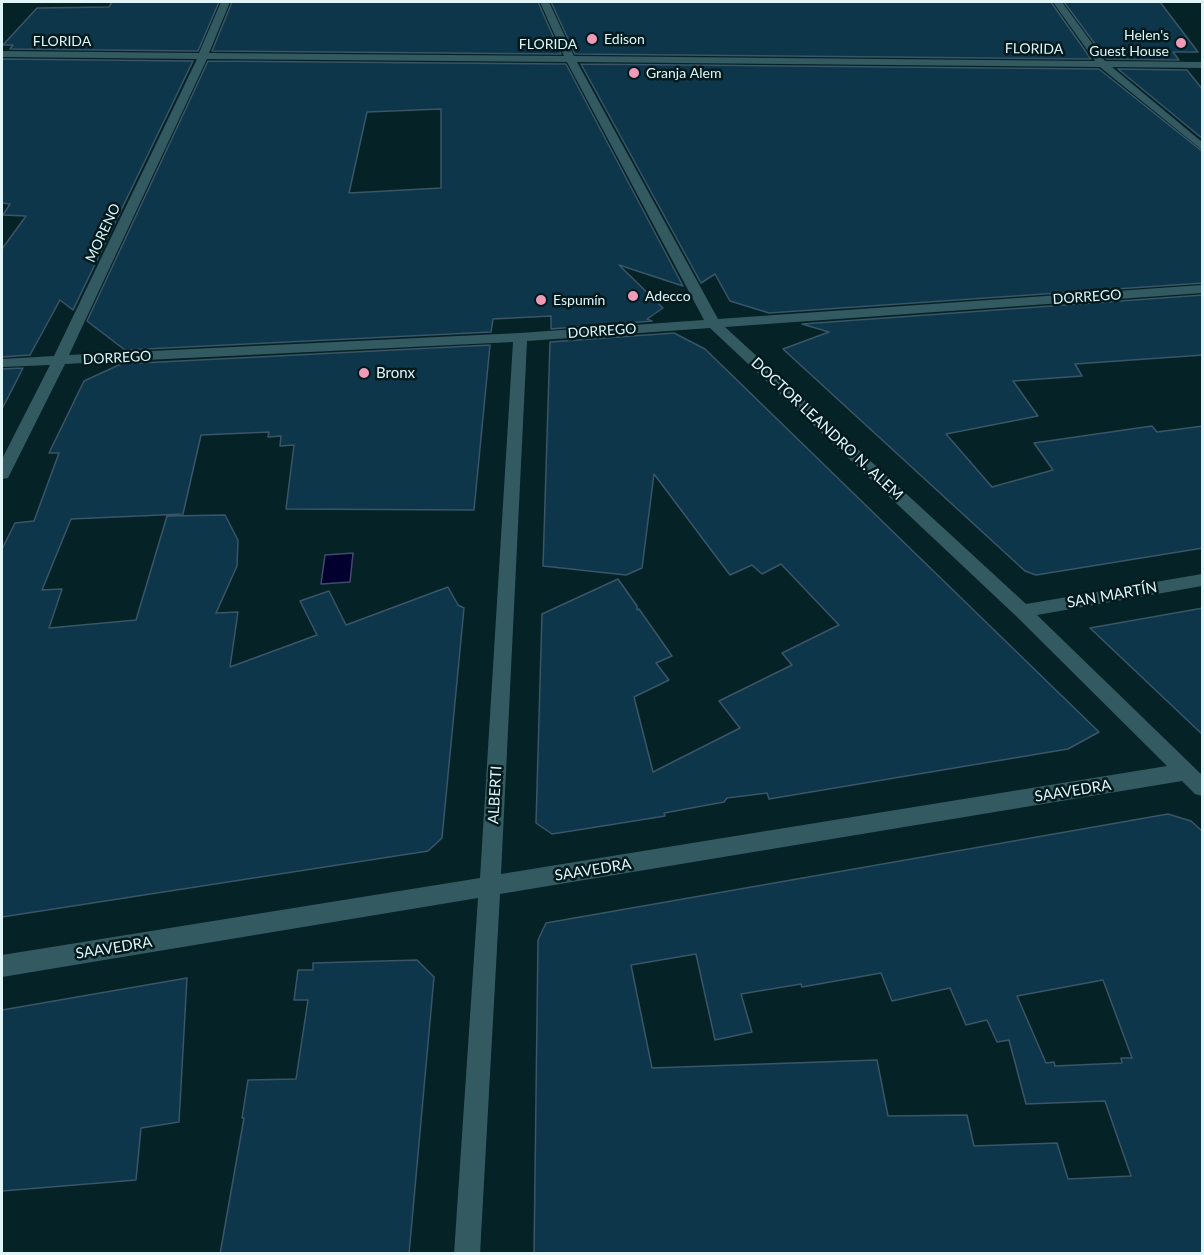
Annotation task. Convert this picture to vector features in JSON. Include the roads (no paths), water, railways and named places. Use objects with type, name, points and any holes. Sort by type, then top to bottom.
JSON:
[{"type":"street","name":"MORENO","points":[[2,474],[59,361],[203,56],[225,2]]},
{"type":"street","name":"DOCTOR LEANDRO N. ALEM","points":[[545,2],[569,57],[713,323],[1023,611],[1203,788]]},
{"type":"street","points":[[1058,2],[1102,64],[1203,147]]},
{"type":"street","name":"FLORIDA","points":[[2,54],[569,57],[1203,65]]},
{"type":"street","name":"DORREGO","points":[[2,363],[520,337],[1203,289]]},
{"type":"street","name":"ALBERTI","points":[[467,1254],[520,337]]},
{"type":"street","name":"SAN MARTÍN","points":[[1023,611],[1203,580]]},
{"type":"street","name":"SAAVEDRA","points":[[2,966],[1185,772]]},
{"type":"place","name":"Edison","points":[[592,39]]},
{"type":"place","name":"Helen's Guest House","points":[[1181,43]]},
{"type":"place","name":"Granja Alem","points":[[634,73]]},
{"type":"place","name":"Adecco","points":[[633,296]]},
{"type":"place","name":"Espumín","points":[[541,300]]},
{"type":"place","name":"Bronx","points":[[364,373]]}]
